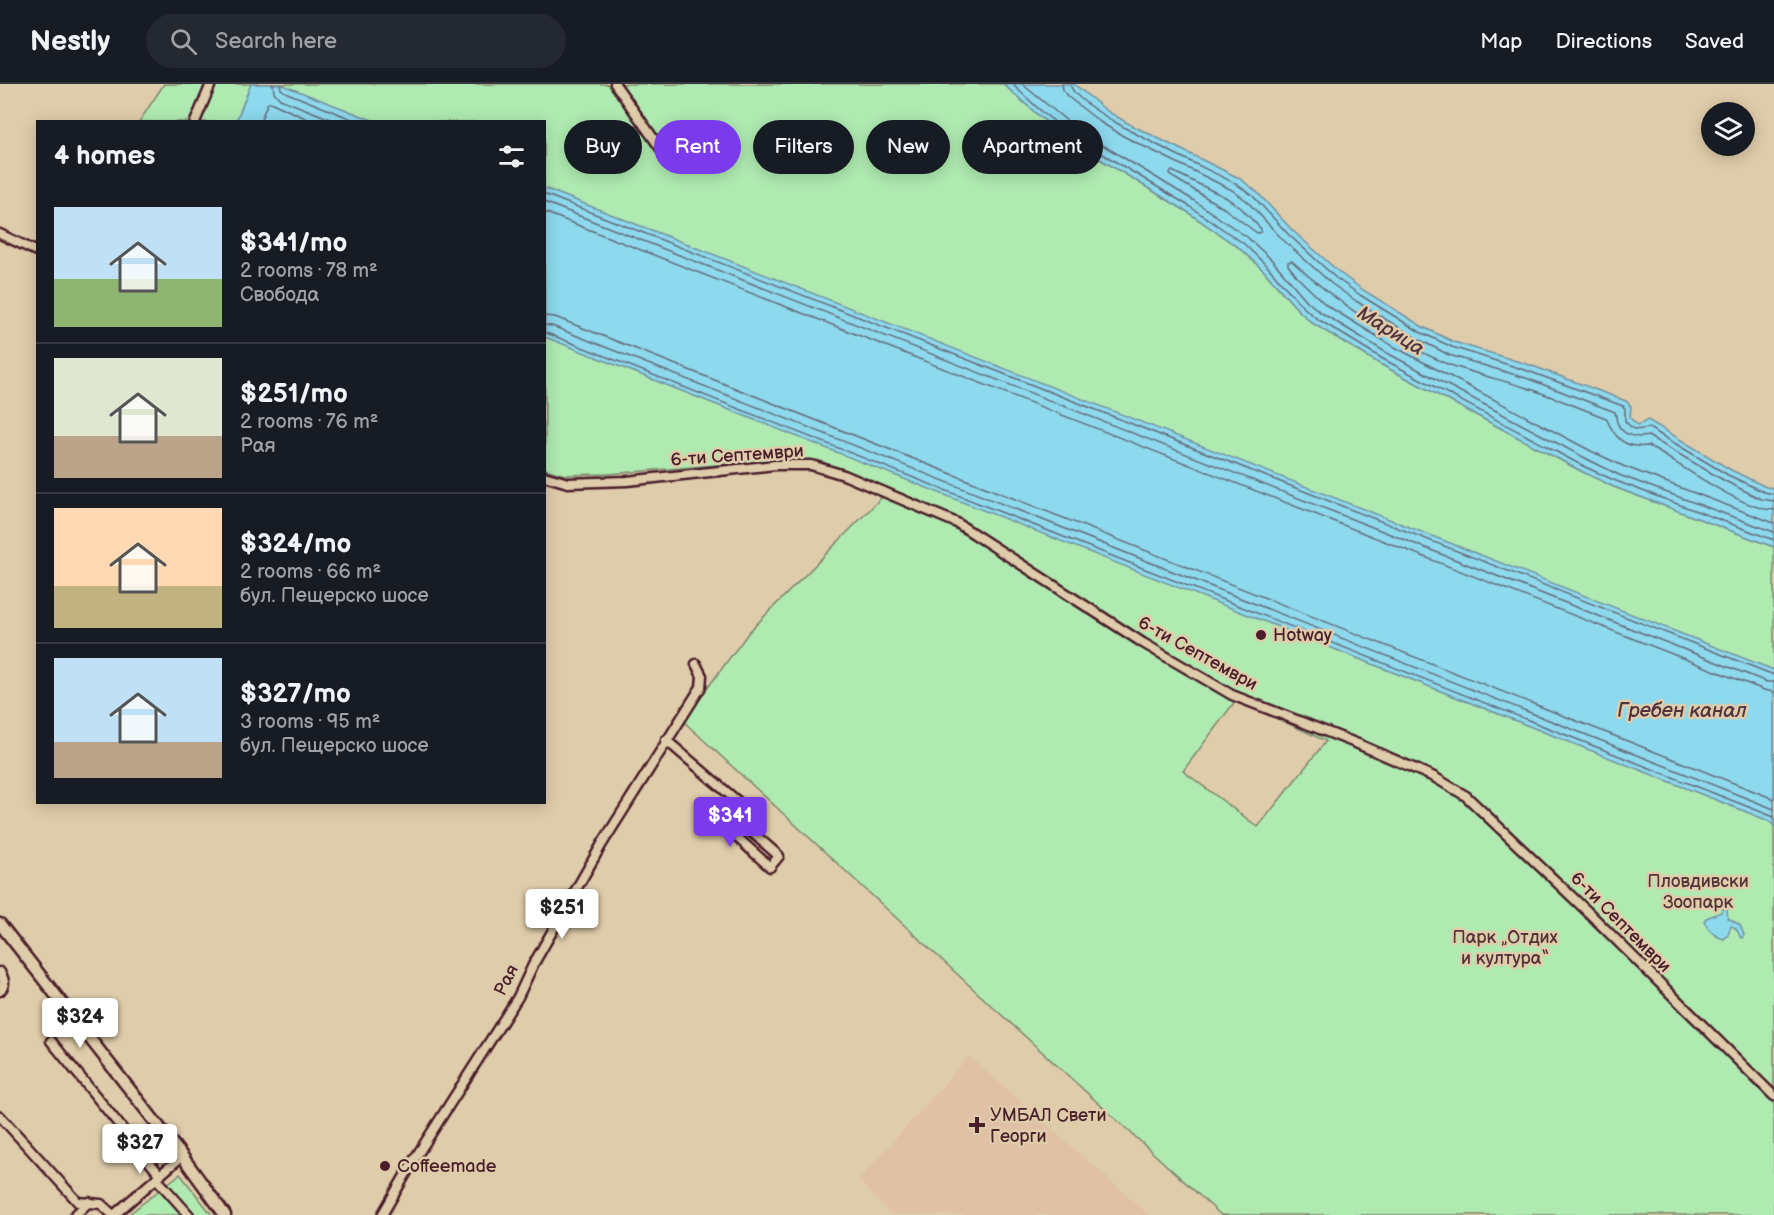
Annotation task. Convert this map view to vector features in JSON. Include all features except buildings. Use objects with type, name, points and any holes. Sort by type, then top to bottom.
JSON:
[{"type":"main road","points":[[0,924],[182,1156],[225,1215]]},
{"type":"street","points":[[196,120],[211,84]]},
{"type":"street","points":[[615,84],[654,139]]},
{"type":"street","points":[[0,234],[36,251]]},
{"type":"street","name":"6-ти Септември","points":[[546,477],[568,483],[627,481],[775,465],[811,465],[844,475],[957,523],[1143,643],[1232,695],[1358,744],[1434,777],[1466,796],[1588,912],[1774,1096]]},
{"type":"street","name":"Рая","points":[[382,1215],[414,1160],[518,997],[533,965],[597,853],[701,687],[702,675],[696,664]]},
{"type":"street","points":[[666,740],[743,806],[745,812],[738,820],[730,831],[770,867],[779,856],[738,820]]},
{"type":"street","points":[[0,972],[4,981],[0,991]]},
{"type":"street","points":[[51,1041],[189,1215]]},
{"type":"street","points":[[0,1116],[78,1202],[100,1204],[114,1215],[182,1156]]},
{"type":"street","points":[[75,1215],[89,1202]]},
{"type":"shaded area","name":"УМБАЛ Свети Георги","points":[[969,1056],[1149,1215],[891,1215],[859,1180]]},
{"type":"green space","name":"Парк „Отдих и култура“","points":[[164,84],[1003,84],[1044,120],[962,120],[962,174],[1103,174],[1103,161],[1186,211],[1239,248],[1263,270],[1312,323],[1380,364],[1614,487],[1774,547],[1774,1215],[1221,1215],[683,721],[749,632],[890,489],[818,460],[763,461],[608,474],[565,475],[546,469],[546,120],[140,120]],"holes":[[[1236,700],[1326,741],[1258,827],[1183,771]]]},
{"type":"green space","points":[[180,1174],[212,1215],[128,1215]]},
{"type":"water","points":[[251,84],[280,84],[372,120],[236,120]]},
{"type":"water","name":"Марица","points":[[1003,84],[1074,84],[1107,111],[1131,125],[1239,178],[1256,191],[1292,230],[1340,273],[1423,327],[1454,342],[1530,365],[1626,401],[1631,406],[1630,418],[1638,425],[1648,420],[1731,470],[1766,487],[1774,488],[1774,547],[1614,487],[1380,364],[1312,323],[1263,270],[1239,248],[1186,211],[1103,161],[1103,120],[1044,120]]},
{"type":"water","name":"Гребен канал","points":[[546,189],[1774,670],[1774,826],[1769,821],[546,337]]},
{"type":"water","points":[[1728,898],[1730,900],[1728,918],[1740,925],[1744,935],[1742,938],[1731,926],[1728,935],[1724,939],[1721,938],[1707,927],[1704,921],[1721,912]]},
{"type":"place","name":"Hotway","points":[[1261,635]]},
{"type":"place","name":"УМБАЛ Свети Георги","points":[[977,1125]]},
{"type":"place","name":"Coffeemade","points":[[385,1166]]},
{"type":"park label","name":"Пловдивски Зоопарк","points":[[1698,891]]}]
